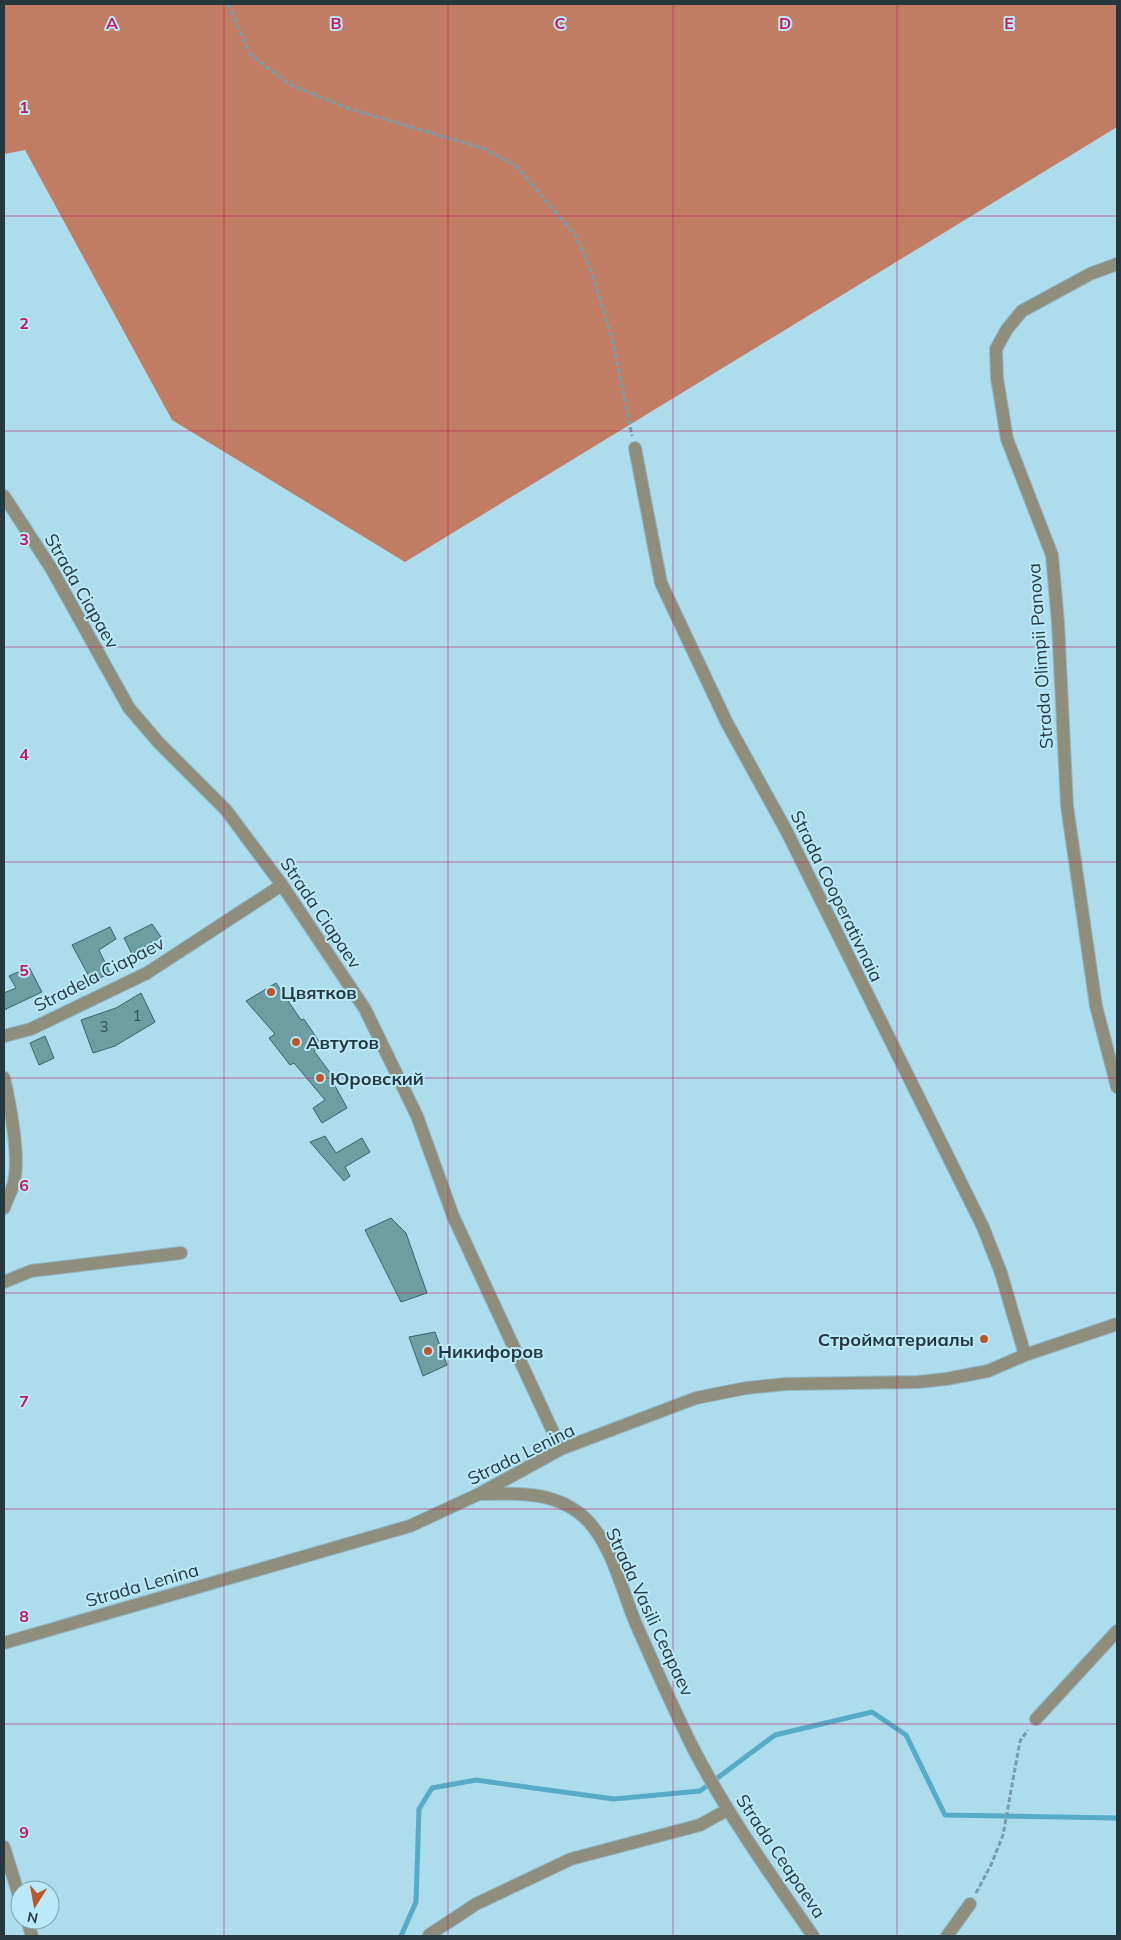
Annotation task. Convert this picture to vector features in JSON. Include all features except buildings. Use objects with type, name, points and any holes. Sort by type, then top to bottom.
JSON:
[{"type":"street","name":"Strada Olimpii Panova","points":[[1117,264],[1090,274],[1022,311],[1007,329],[996,349],[997,378],[1007,439],[1052,555],[1058,623],[1067,806],[1096,1006],[1117,1087]]},
{"type":"street","name":"Strada Cooperativnaia","points":[[635,448],[661,583],[727,723],[787,832],[983,1227],[1001,1273],[1025,1355]]},
{"type":"street","name":"Strada Ciapaev","points":[[4,496],[51,568],[129,708],[159,743],[226,810],[282,885],[365,1009],[417,1116],[453,1216],[561,1449]]},
{"type":"street","name":"Stradela Ciapaev","points":[[4,1036],[31,1029],[147,973],[282,885]]},
{"type":"street","points":[[4,1078],[16,1166],[14,1183],[4,1208]]},
{"type":"street","points":[[4,1282],[31,1271],[181,1253]]},
{"type":"street","name":"Strada Lenina","points":[[4,1643],[410,1526],[479,1494],[561,1449],[696,1398],[786,1384],[918,1382],[988,1372],[1025,1355],[1117,1324]]},
{"type":"street","name":"Strada Vasili Ceapaev","points":[[479,1494],[522,1493],[556,1500],[587,1521],[607,1552],[636,1624],[693,1748],[719,1795]]},
{"type":"street","points":[[1036,1719],[1117,1631]]},
{"type":"street","name":"Strada Ceapaeva","points":[[719,1795],[727,1810],[813,1936]]},
{"type":"street","points":[[429,1935],[476,1904],[571,1859],[700,1825],[727,1810]]},
{"type":"street","points":[[4,1847],[14,1880]]},
{"type":"street","points":[[947,1936],[970,1904]]},
{"type":"path","points":[[228,4],[250,54],[289,84],[347,108],[485,149],[516,166],[550,203],[576,236],[592,273],[613,342],[635,448]]},
{"type":"path","points":[[970,1904],[991,1865],[1003,1835],[1020,1741],[1036,1719]]},
{"type":"shaded area","points":[[4,4],[1117,4],[1117,127],[405,562],[172,420],[25,150],[4,154]]},
{"type":"waterway","points":[[401,1936],[416,1902],[419,1809],[432,1788],[476,1780],[614,1799],[700,1791],[775,1735],[872,1712],[906,1735],[945,1815],[1117,1818]]},
{"type":"place","name":"Цвятков","points":[[271,992]]},
{"type":"place","name":"Автутов","points":[[296,1042]]},
{"type":"place","name":"Юровский","points":[[320,1078]]},
{"type":"place","name":"Стройматериалы","points":[[984,1339]]},
{"type":"place","name":"Никифоров","points":[[428,1351]]}]
